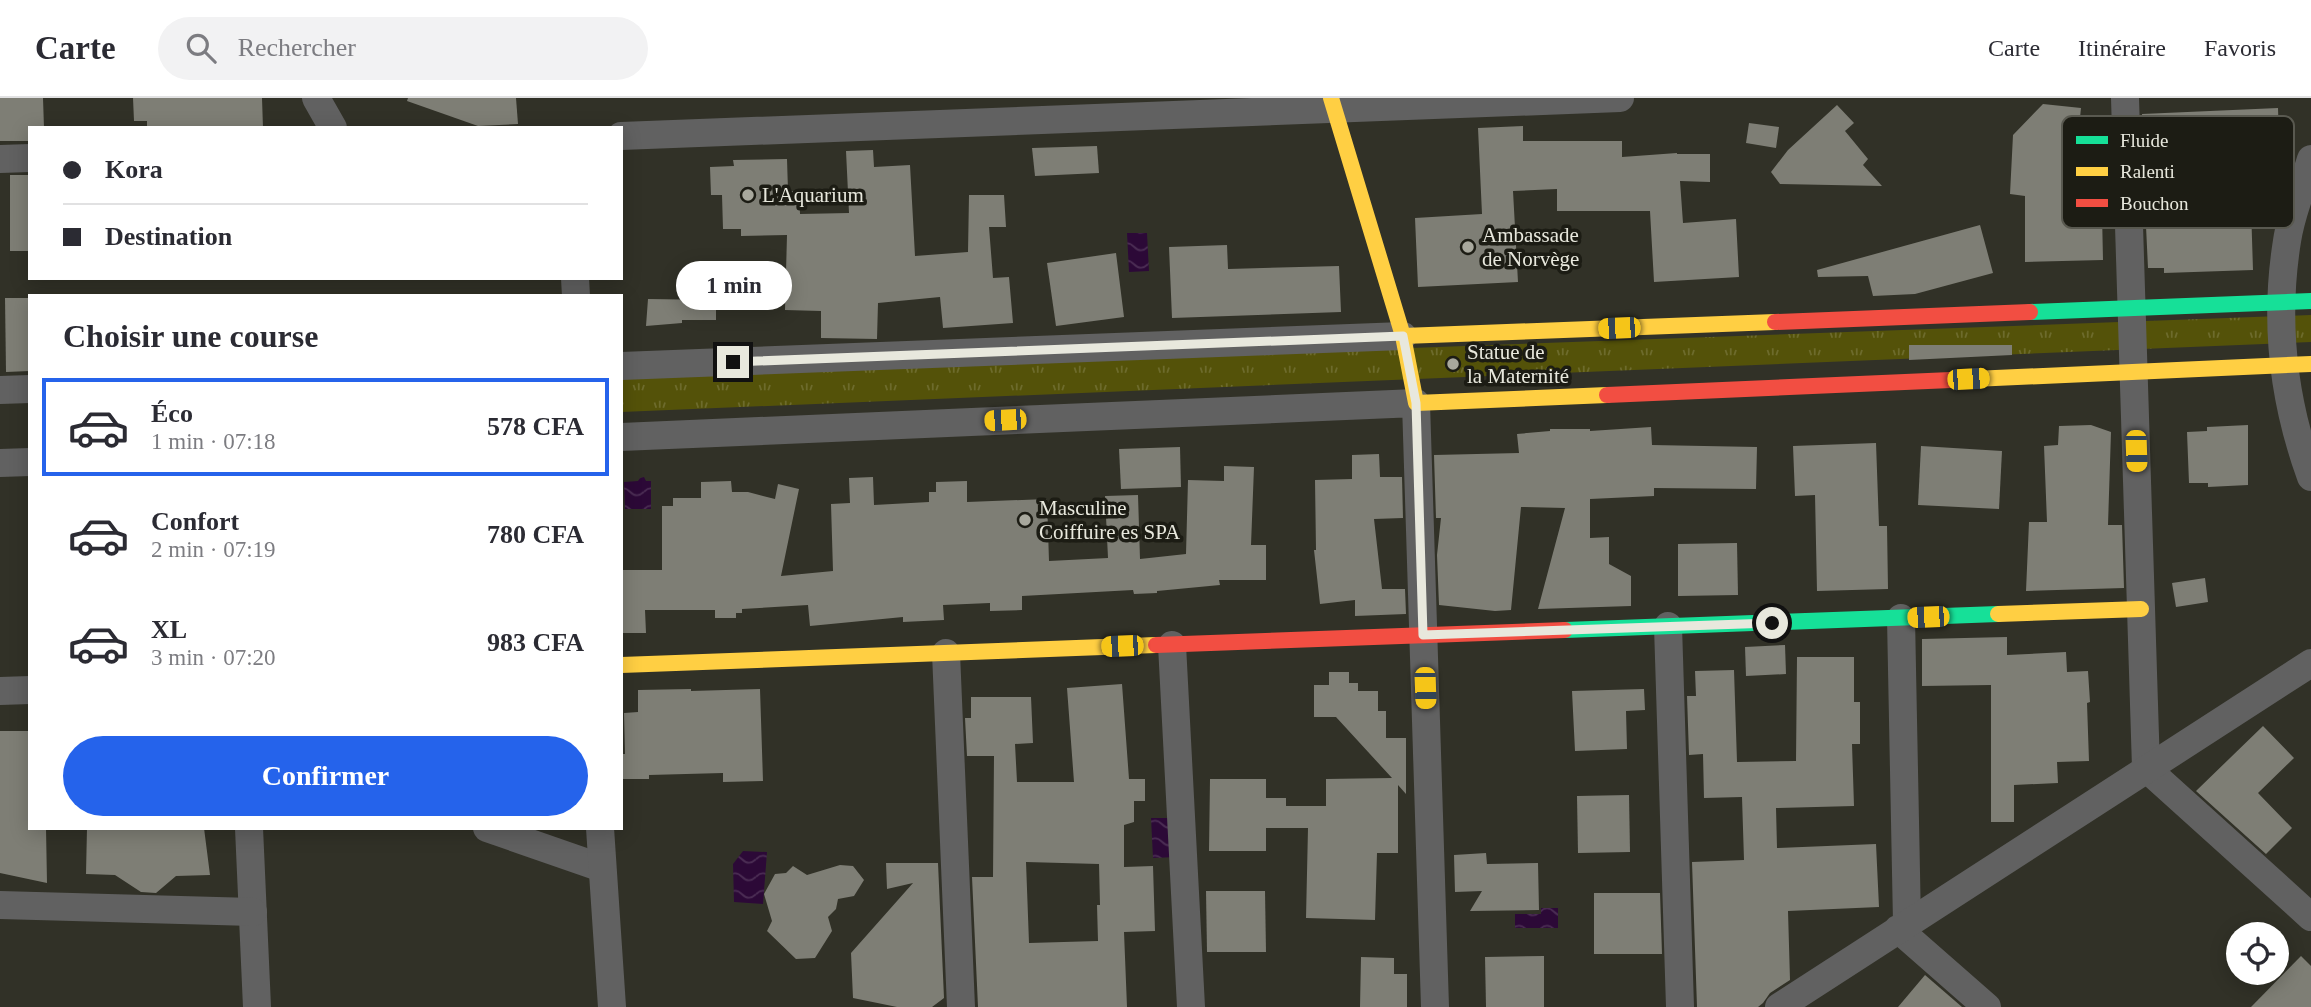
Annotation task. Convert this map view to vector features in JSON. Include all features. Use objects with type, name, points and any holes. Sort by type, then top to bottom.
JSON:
[{"type":"street","points":[[316,98],[332,126]]},
{"type":"street","points":[[623,136],[1333,103],[1620,98]]},
{"type":"street","points":[[2125,98],[2126,116]]},
{"type":"street","points":[[1333,103],[1403,336],[1416,403],[1435,1007]]},
{"type":"street","points":[[0,159],[28,158]]},
{"type":"street","points":[[2294,216],[2311,159]]},
{"type":"street","points":[[2129,228],[2146,768],[2311,917]]},
{"type":"street","points":[[2290,228],[2281,302],[2282,365],[2299,444],[2311,477]]},
{"type":"street","points":[[623,366],[2311,301]]},
{"type":"street","points":[[623,437],[2311,364]]},
{"type":"street","points":[[0,390],[28,389]]},
{"type":"street","points":[[0,463],[28,462]]},
{"type":"street","points":[[623,665],[2141,609]]},
{"type":"street","points":[[1901,618],[1902,926],[1987,1007]]},
{"type":"street","points":[[1668,626],[1680,1007]]},
{"type":"street","points":[[1172,645],[1191,1007]]},
{"type":"street","points":[[946,653],[961,1007]]},
{"type":"street","points":[[1779,1007],[2311,663]]},
{"type":"street","points":[[0,691],[28,690]]},
{"type":"street","points":[[249,830],[257,1007]]},
{"type":"street","points":[[492,830],[602,868]]},
{"type":"street","points":[[600,830],[612,1007]]},
{"type":"street","points":[[0,905],[253,912]]},
{"type":"green space","points":[[2311,315],[2311,342],[623,412],[623,377]]},
{"type":"water","points":[[1127,233],[1147,233],[1149,271],[1129,272]]},
{"type":"water","points":[[644,477],[646,481],[651,481],[651,509],[625,509],[624,482],[638,481]]},
{"type":"water","points":[[1151,818],[1174,818],[1177,857],[1153,858]]},
{"type":"water","points":[[743,851],[767,852],[763,904],[734,902],[733,864]]},
{"type":"water","points":[[1541,908],[1558,908],[1558,928],[1515,928],[1515,914],[1541,914]]},
{"type":"building","points":[[0,98],[43,98],[44,126],[28,126],[28,141],[0,141]]},
{"type":"building","points":[[133,98],[262,98],[263,126],[147,126],[147,121],[134,121]]},
{"type":"building","points":[[408,98],[516,98],[518,124],[478,126],[407,101]]},
{"type":"building","points":[[2043,104],[2081,108],[2080,116],[2062,116],[2062,228],[2102,228],[2103,260],[2025,262],[2025,196],[2010,194],[2013,135]]},
{"type":"building","points":[[1837,105],[1854,123],[1845,131],[1868,159],[1863,165],[1882,186],[1780,184],[1771,172],[1788,150]]},
{"type":"building","points":[[2278,108],[2278,116],[2142,116]]},
{"type":"building","points":[[1749,123],[1779,127],[1776,148],[1746,143]]},
{"type":"building","points":[[1523,126],[1523,141],[1622,141],[1622,157],[1677,153],[1710,154],[1710,182],[1680,181],[1683,223],[1736,219],[1739,277],[1654,282],[1650,211],[1557,211],[1557,189],[1513,191],[1518,282],[1418,287],[1415,218],[1482,214],[1478,128]]},
{"type":"building","points":[[1097,146],[1099,173],[1035,176],[1032,148]]},
{"type":"building","points":[[873,150],[874,167],[910,165],[915,256],[968,252],[969,195],[1004,195],[1006,227],[989,227],[993,278],[1009,277],[1013,323],[943,328],[940,297],[878,303],[877,339],[821,338],[821,311],[785,310],[787,235],[741,236],[741,229],[723,229],[722,195],[711,195],[710,167],[734,166],[733,160],[787,159],[788,191],[799,191],[800,214],[849,213],[846,151]]},
{"type":"building","points":[[10,175],[28,175],[28,251],[10,251]]},
{"type":"building","points":[[1980,225],[1993,273],[1915,294],[1873,296],[1868,276],[1818,277],[1817,270]]},
{"type":"building","points":[[2146,228],[2252,228],[2253,270],[2164,273],[2164,268],[2148,268]]},
{"type":"building","points":[[1227,245],[1228,269],[1339,266],[1341,312],[1172,318],[1169,247]]},
{"type":"building","points":[[1116,253],[1124,317],[1056,326],[1047,263]]},
{"type":"building","points":[[5,298],[28,298],[28,371],[6,372]]},
{"type":"building","points":[[648,299],[716,300],[716,320],[682,320],[682,323],[646,326]]},
{"type":"building","points":[[1909,345],[2012,345],[2012,355],[1909,360]]},
{"type":"building","points":[[2091,425],[2111,432],[2108,525],[2122,525],[2124,588],[2026,591],[2029,522],[2047,522],[2044,446],[2058,445],[2059,426]]},
{"type":"building","points":[[2248,425],[2248,485],[2208,487],[2208,483],[2189,483],[2187,432],[2207,431],[2207,427]]},
{"type":"building","points":[[1651,427],[1652,445],[1757,447],[1756,489],[1654,488],[1654,496],[1590,499],[1590,538],[1609,537],[1609,564],[1631,576],[1631,606],[1538,609],[1565,508],[1521,507],[1511,610],[1495,611],[1439,605],[1437,555],[1441,518],[1436,518],[1434,455],[1519,453],[1517,434],[1550,429],[1590,431]]},
{"type":"building","points":[[1876,443],[1879,526],[1887,526],[1888,589],[1817,591],[1815,495],[1795,496],[1793,446]]},
{"type":"building","points":[[1921,446],[2002,451],[1999,509],[1918,505]]},
{"type":"building","points":[[1180,447],[1181,487],[1121,489],[1119,449]]},
{"type":"building","points":[[1379,454],[1380,477],[1402,477],[1403,518],[1374,519],[1382,589],[1405,589],[1406,614],[1355,616],[1355,600],[1320,604],[1314,550],[1315,480],[1352,479],[1352,455]]},
{"type":"building","points":[[1224,466],[1254,467],[1251,545],[1266,545],[1266,580],[1219,580],[1220,585],[1157,593],[1134,594],[1133,590],[1022,596],[1022,610],[990,611],[990,603],[943,605],[944,620],[903,622],[903,617],[810,626],[808,605],[742,609],[742,613],[736,613],[736,618],[715,618],[715,610],[645,610],[646,633],[623,633],[623,570],[662,570],[662,506],[673,506],[673,498],[701,498],[701,482],[731,481],[732,492],[748,492],[775,499],[778,484],[799,489],[781,576],[833,571],[831,504],[850,503],[849,478],[873,477],[874,505],[929,502],[929,492],[936,492],[936,482],[967,481],[967,502],[1047,499],[1049,561],[1108,558],[1105,496],[1138,495],[1140,559],[1186,554],[1188,480],[1224,481]]},
{"type":"building","points":[[1737,543],[1738,595],[1678,596],[1678,544]]},
{"type":"building","points":[[2205,578],[2208,602],[2176,607],[2172,583]]},
{"type":"building","points":[[2007,637],[2007,655],[2066,652],[2067,672],[2088,671],[2089,761],[2057,762],[2058,783],[2014,785],[2014,822],[1991,822],[1991,685],[1922,686],[1922,639]]},
{"type":"building","points":[[1785,645],[1786,674],[1746,676],[1745,647]]},
{"type":"building","points":[[1797,657],[1854,657],[1854,702],[1860,702],[1860,744],[1852,744],[1854,806],[1776,808],[1777,848],[1876,844],[1879,907],[1788,911],[1790,980],[1770,993],[1758,1007],[1697,1007],[1692,862],[1744,860],[1742,797],[1704,798],[1703,754],[1689,755],[1687,696],[1696,696],[1695,671],[1734,670],[1737,762],[1796,761]]},
{"type":"building","points":[[1329,672],[1349,672],[1349,683],[1358,683],[1358,691],[1378,691],[1378,711],[1386,711],[1386,738],[1406,738],[1406,794],[1398,785],[1398,853],[1377,853],[1375,920],[1306,918],[1308,828],[1266,828],[1266,851],[1209,851],[1210,779],[1266,779],[1266,798],[1286,798],[1286,806],[1326,806],[1326,779],[1392,778],[1336,717],[1314,717],[1314,685],[1329,685]]},
{"type":"building","points":[[1122,684],[1129,779],[1145,779],[1145,801],[1134,801],[1134,822],[1124,825],[1124,867],[1153,866],[1155,931],[1124,932],[1127,1007],[978,1007],[972,877],[993,877],[994,756],[967,756],[965,718],[971,718],[971,697],[1031,697],[1033,743],[1015,744],[1017,782],[1074,782],[1067,688]],"holes":[[[1026,862],[1099,864],[1098,941],[1029,943]]]},
{"type":"building","points":[[760,689],[763,781],[723,782],[723,773],[649,775],[649,779],[623,779],[624,713],[638,712],[638,690]]},
{"type":"building","points":[[1644,689],[1645,710],[1626,711],[1627,749],[1575,751],[1572,691]]},
{"type":"building","points":[[2263,726],[2294,758],[2258,793],[2292,828],[2266,854],[2196,791]]},
{"type":"building","points":[[0,731],[28,731],[28,830],[46,830],[47,883],[0,873]]},
{"type":"building","points":[[1629,795],[1630,852],[1578,853],[1577,796]]},
{"type":"building","points":[[87,830],[204,830],[210,875],[176,876],[156,893],[141,892],[115,875],[86,874]]},
{"type":"building","points":[[1486,853],[1487,864],[1538,863],[1539,910],[1470,911],[1482,891],[1455,892],[1454,855]]},
{"type":"building","points":[[886,863],[938,863],[944,998],[932,1007],[897,1007],[853,998],[851,953],[913,883],[887,889]]},
{"type":"building","points":[[840,865],[853,866],[864,880],[854,896],[838,899],[836,909],[828,917],[832,931],[815,958],[796,959],[767,931],[772,921],[764,894],[775,874],[786,873],[793,866],[807,875]]},
{"type":"building","points":[[1206,891],[1265,891],[1266,952],[1207,952]]},
{"type":"building","points":[[1594,893],[1660,893],[1662,954],[1594,954]]},
{"type":"building","points":[[1544,956],[1544,1007],[1486,1007],[1485,957]]},
{"type":"building","points":[[2301,956],[2311,966],[2311,1007],[2251,1007],[2273,985],[2289,985],[2289,968]]},
{"type":"building","points":[[1361,957],[1394,958],[1394,974],[1407,974],[1407,1007],[1360,1007]]},
{"type":"building","points":[[1925,975],[1962,1007],[1898,1007]]},
{"type":"traffic: fast","points":[[2030,312],[2311,301]]},
{"type":"traffic: fast","points":[[1565,630],[1998,614]]},
{"type":"traffic: slow","points":[[1331,98],[1403,336],[1416,403],[1607,395]]},
{"type":"traffic: slow","points":[[1403,336],[1775,322]]},
{"type":"traffic: slow","points":[[1951,380],[2311,364]]},
{"type":"traffic: slow","points":[[1998,614],[2141,609]]},
{"type":"traffic: slow","points":[[623,665],[1156,645]]},
{"type":"traffic: jam","points":[[1775,322],[2030,312]]},
{"type":"traffic: jam","points":[[1607,395],[1951,380]]},
{"type":"traffic: jam","points":[[1156,645],[1565,630]]},
{"type":"place","name":"L'Aquarium","points":[[748,195]]},
{"type":"place","name":"Ambassade de Norvège","points":[[1468,247]]},
{"type":"place","name":"Statue de la Maternité","points":[[1453,364]]},
{"type":"place","name":"Masculine Coiffuire es SPA","points":[[1025,520]]},
{"type":"route","points":[[733,362],[1403,336],[1416,403],[1423,635],[1772,623]]}]
